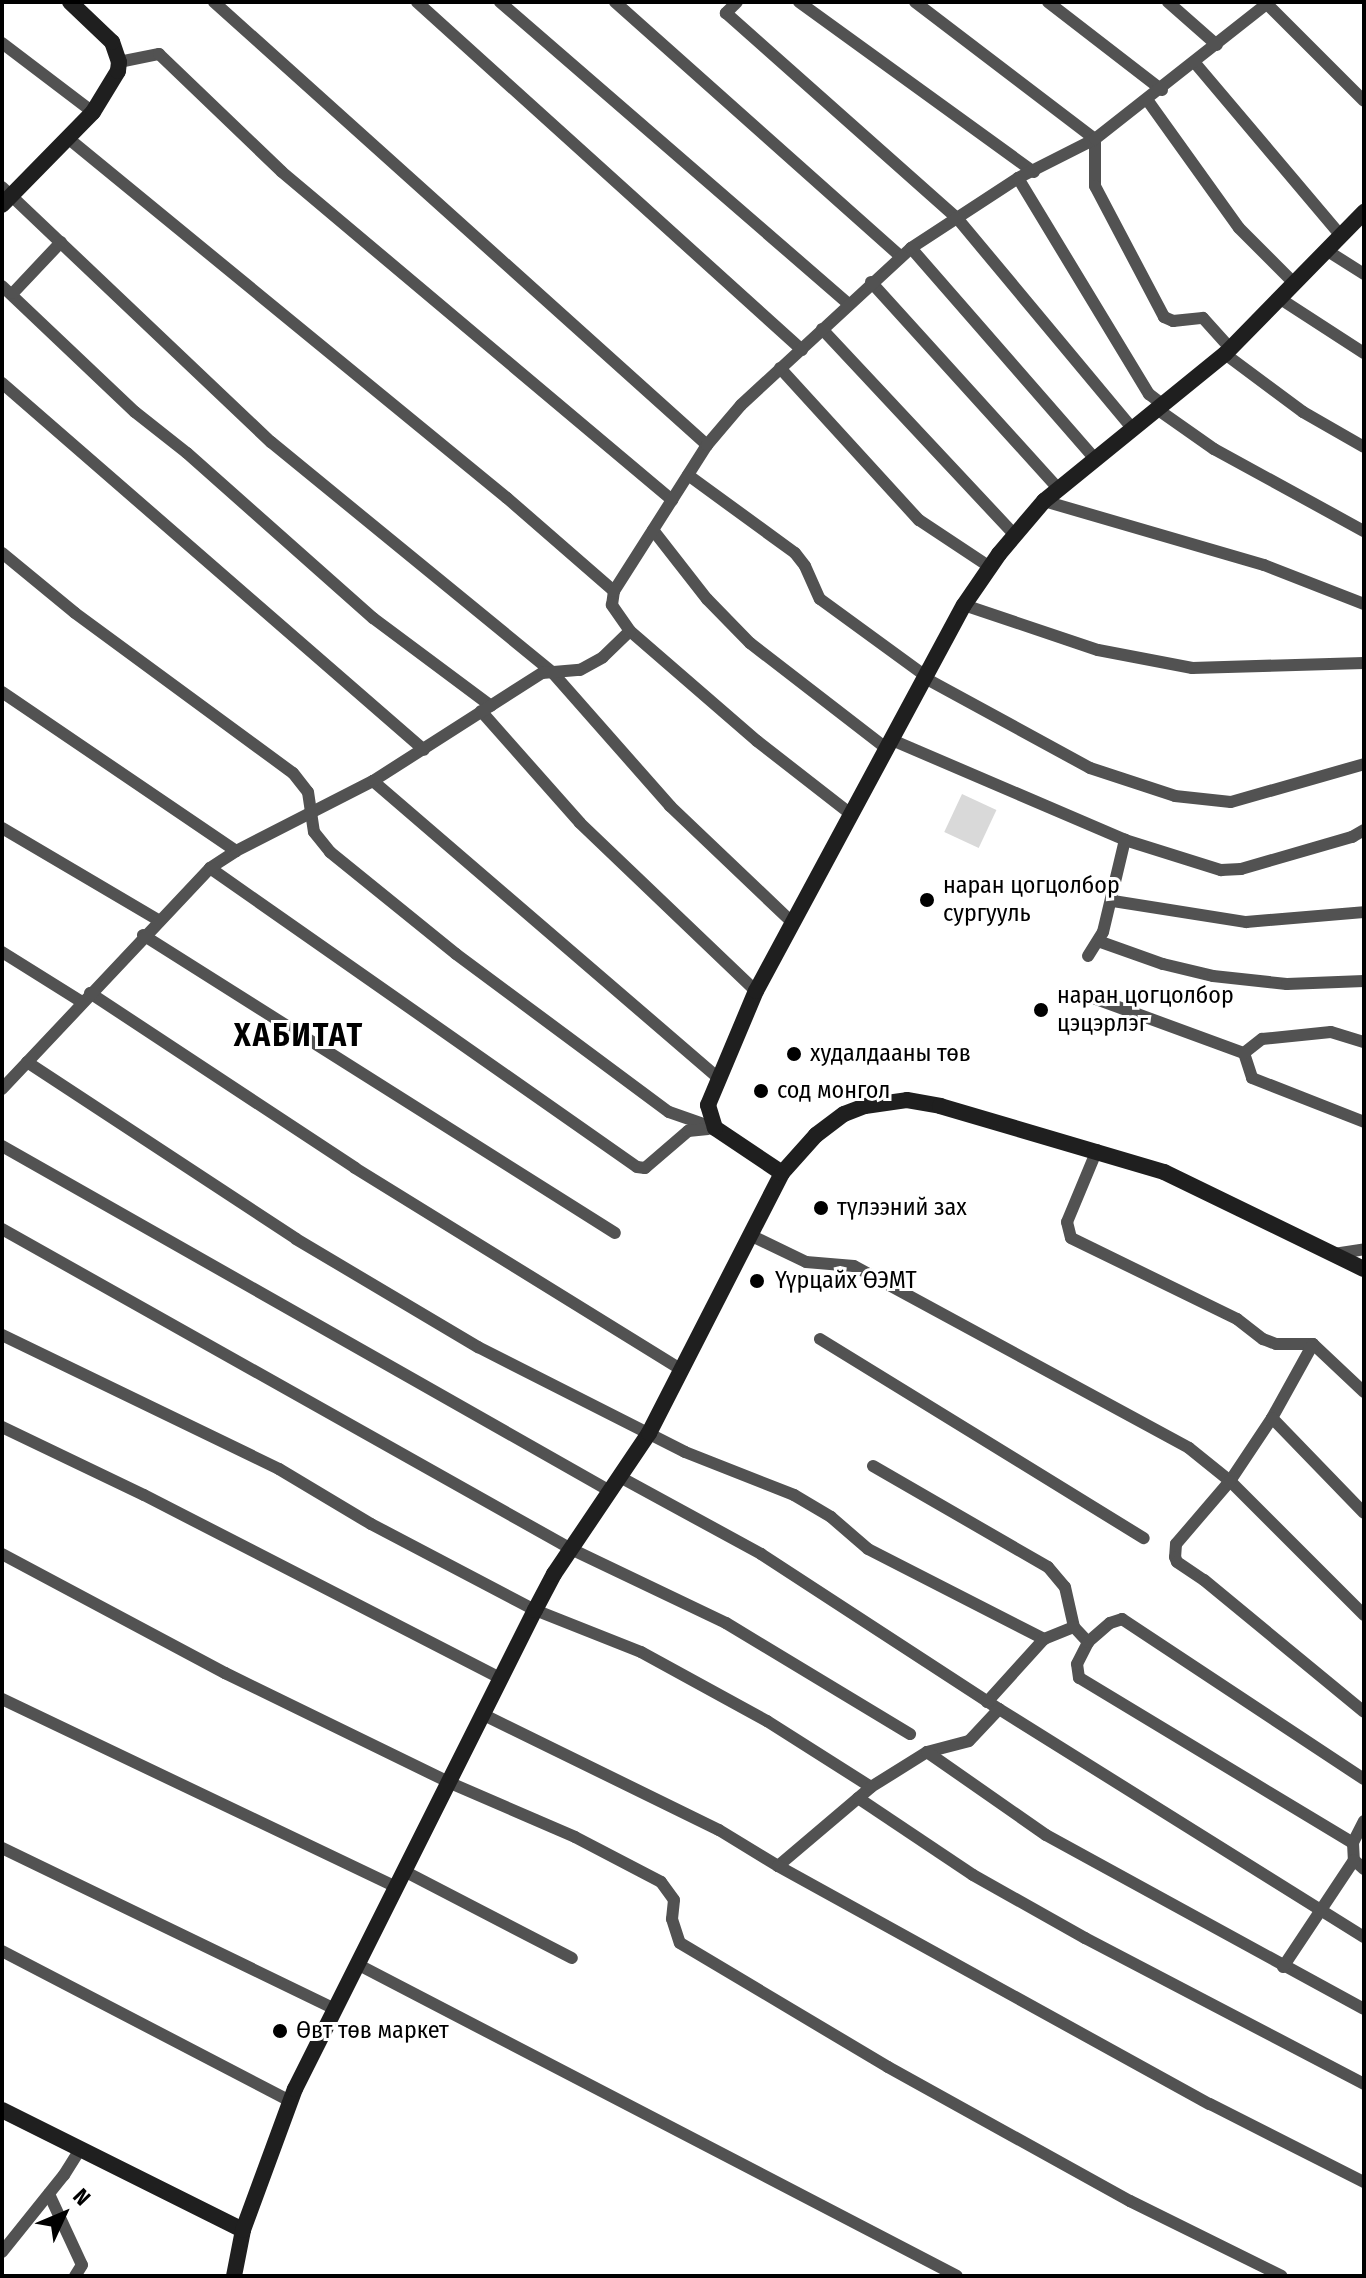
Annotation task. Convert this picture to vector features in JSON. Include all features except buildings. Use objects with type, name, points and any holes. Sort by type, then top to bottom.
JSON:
[{"type":"main road","points":[[5,196],[69,139],[114,82],[119,62],[112,42],[70,2]]},
{"type":"main road","points":[[782,1173],[715,1128],[708,1105],[756,991],[964,605],[1014,534],[1044,501],[1228,351],[1364,212]]},
{"type":"main road","points":[[234,2276],[243,2230],[290,2101],[500,1678],[571,1549],[649,1433],[782,1173],[816,1135],[844,1114],[888,1100],[940,1106],[1164,1172],[1364,1269]]},
{"type":"main road","points":[[2,2110],[243,2230]]},
{"type":"street","points":[[214,2],[707,445]]},
{"type":"street","points":[[417,2],[802,350]]},
{"type":"street","points":[[500,2],[848,303]]},
{"type":"street","points":[[615,2],[901,257]]},
{"type":"street","points":[[737,2],[726,13],[957,218],[1133,429]]},
{"type":"street","points":[[799,2],[1034,172]]},
{"type":"street","points":[[915,2],[1095,139]]},
{"type":"street","points":[[1048,2],[1162,90]]},
{"type":"street","points":[[1168,2],[1217,45]]},
{"type":"street","points":[[852,815],[757,741],[630,631],[612,605],[614,591],[707,445],[741,405],[911,248],[1018,178],[1095,139],[1162,90],[1260,5],[1364,101]]},
{"type":"street","points":[[2,43],[93,112]]},
{"type":"street","points":[[119,62],[159,54],[282,172],[672,500]]},
{"type":"street","points":[[1195,63],[1341,236]]},
{"type":"street","points":[[1148,101],[1239,228],[1294,283]]},
{"type":"street","points":[[69,139],[507,498],[614,591]]},
{"type":"street","points":[[1095,139],[1095,186],[1164,317],[1173,321],[1203,318],[1228,351],[1303,412],[1364,447]]},
{"type":"street","points":[[1018,178],[1149,394],[1160,407],[1214,449],[1364,531]]},
{"type":"street","points":[[5,196],[61,242],[271,442],[552,672],[670,806],[793,923]]},
{"type":"street","points":[[61,242],[7,290],[135,412],[187,453],[373,618],[486,708],[580,823],[756,991]]},
{"type":"street","points":[[911,248],[1096,460]]},
{"type":"street","points":[[1326,250],[1364,274]]},
{"type":"street","points":[[871,282],[1059,489]]},
{"type":"street","points":[[1279,298],[1364,353]]},
{"type":"street","points":[[822,329],[1014,534]]},
{"type":"street","points":[[780,368],[919,520],[990,567]]},
{"type":"street","points":[[2,383],[424,750]]},
{"type":"street","points":[[688,475],[795,553],[805,566],[820,599],[926,677],[1090,768],[1175,796],[1231,802],[1364,764]]},
{"type":"street","points":[[1044,501],[1264,565],[1364,604]]},
{"type":"street","points":[[653,530],[707,599],[750,643],[890,744],[1125,840],[1177,859],[1231,869],[1352,837],[1364,830]]},
{"type":"street","points":[[2,553],[75,613],[293,773],[308,792],[314,832],[330,852],[456,954],[669,1112],[715,1128]]},
{"type":"street","points":[[964,605],[1098,650],[1192,668],[1364,663]]},
{"type":"street","points":[[2,1089],[143,935],[210,868],[236,851],[373,781],[542,673],[580,670],[603,657],[630,631]]},
{"type":"street","points":[[2,692],[236,851]]},
{"type":"street","points":[[373,781],[718,1078]]},
{"type":"street","points":[[2,828],[158,920]]},
{"type":"street","points":[[1088,956],[1098,941],[1113,901],[1125,840]]},
{"type":"street","points":[[210,868],[637,1167],[645,1168],[688,1131],[715,1128]]},
{"type":"street","points":[[1113,901],[1246,922],[1364,912]]},
{"type":"street","points":[[143,935],[615,1233]]},
{"type":"street","points":[[1098,941],[1163,964],[1213,976],[1287,984],[1364,981]]},
{"type":"street","points":[[2,952],[86,998],[682,1370]]},
{"type":"street","points":[[1088,996],[1244,1053]]},
{"type":"street","points":[[1244,1053],[1262,1039],[1331,1032],[1364,1042]]},
{"type":"street","points":[[1244,1053],[1252,1078],[1364,1122]]},
{"type":"street","points":[[27,1062],[309,1246],[478,1347],[685,1452],[794,1495],[831,1517],[868,1549],[1044,1639]]},
{"type":"street","points":[[2,1067],[15,1075]]},
{"type":"street","points":[[2,1146],[615,1484],[761,1554],[987,1702],[1364,1937]]},
{"type":"street","points":[[1097,1150],[1067,1222],[1071,1238],[1237,1319],[1263,1339],[1276,1344],[1313,1344],[1364,1392]]},
{"type":"street","points":[[2,1229],[571,1549],[726,1623],[910,1734]]},
{"type":"street","points":[[750,1235],[806,1262],[854,1266],[1189,1448],[1230,1481],[1364,1615]]},
{"type":"street","points":[[1334,1254],[1364,1249]]},
{"type":"street","points":[[2,1335],[279,1469],[371,1524],[535,1610],[641,1652],[767,1721],[871,1787]]},
{"type":"street","points":[[820,1339],[1144,1538]]},
{"type":"street","points":[[1313,1344],[1272,1418],[1230,1481],[1176,1544],[1177,1562],[1204,1580],[1364,1712]]},
{"type":"street","points":[[1272,1418],[1364,1513]]},
{"type":"street","points":[[2,1427],[144,1495],[500,1678]]},
{"type":"street","points":[[873,1466],[1048,1567],[1065,1587],[1074,1627],[1088,1642]]},
{"type":"street","points":[[2,1554],[225,1673],[448,1782],[575,1837],[661,1882],[674,1900],[672,1919],[680,1943],[888,2067],[1023,2142],[1130,2201],[1282,2276]]},
{"type":"street","points":[[1353,1843],[1079,1678],[1077,1664],[1088,1642],[1110,1623],[1122,1619],[1364,1779]]},
{"type":"street","points":[[987,1702],[1044,1639],[1074,1627]]},
{"type":"street","points":[[2,1699],[396,1887]]},
{"type":"street","points":[[778,1866],[871,1787],[927,1752],[969,1741],[999,1709]]},
{"type":"street","points":[[482,1714],[719,1830],[778,1866],[1210,2104],[1364,2182]]},
{"type":"street","points":[[927,1752],[1046,1835],[1364,2009]]},
{"type":"street","points":[[858,1798],[973,1875],[1364,2084]]},
{"type":"street","points":[[1283,1967],[1319,1911],[1359,1864],[1353,1843],[1364,1821]]},
{"type":"street","points":[[2,1848],[335,2009]]},
{"type":"street","points":[[404,1871],[572,1958]]},
{"type":"street","points":[[2,1951],[290,2101]]},
{"type":"street","points":[[357,1964],[957,2276]]},
{"type":"street","points":[[2,2252],[7,2237],[49,2194],[80,2149]]},
{"type":"street","points":[[49,2194],[82,2265],[75,2276]]},
{"type":"shaded area","points":[[962,794],[996,810],[979,848],[944,832]]},
{"type":"place","name":"наран цогцолбор сургууль","points":[[927,900]]},
{"type":"place","name":"наран цогцолбор цэцэрлэг","points":[[1041,1010]]},
{"type":"place","name":"худалдааны төв","points":[[794,1054]]},
{"type":"place","name":"сод монгол","points":[[761,1091]]},
{"type":"place","name":"түлээний зах","points":[[821,1208]]},
{"type":"place","name":"Үүрцайх ӨЭМТ","points":[[757,1281]]},
{"type":"place","name":"Өвт төв маркет","points":[[280,2031]]},
{"type":"district","name":"ХАБИТАТ","points":[[299,1035]]}]
